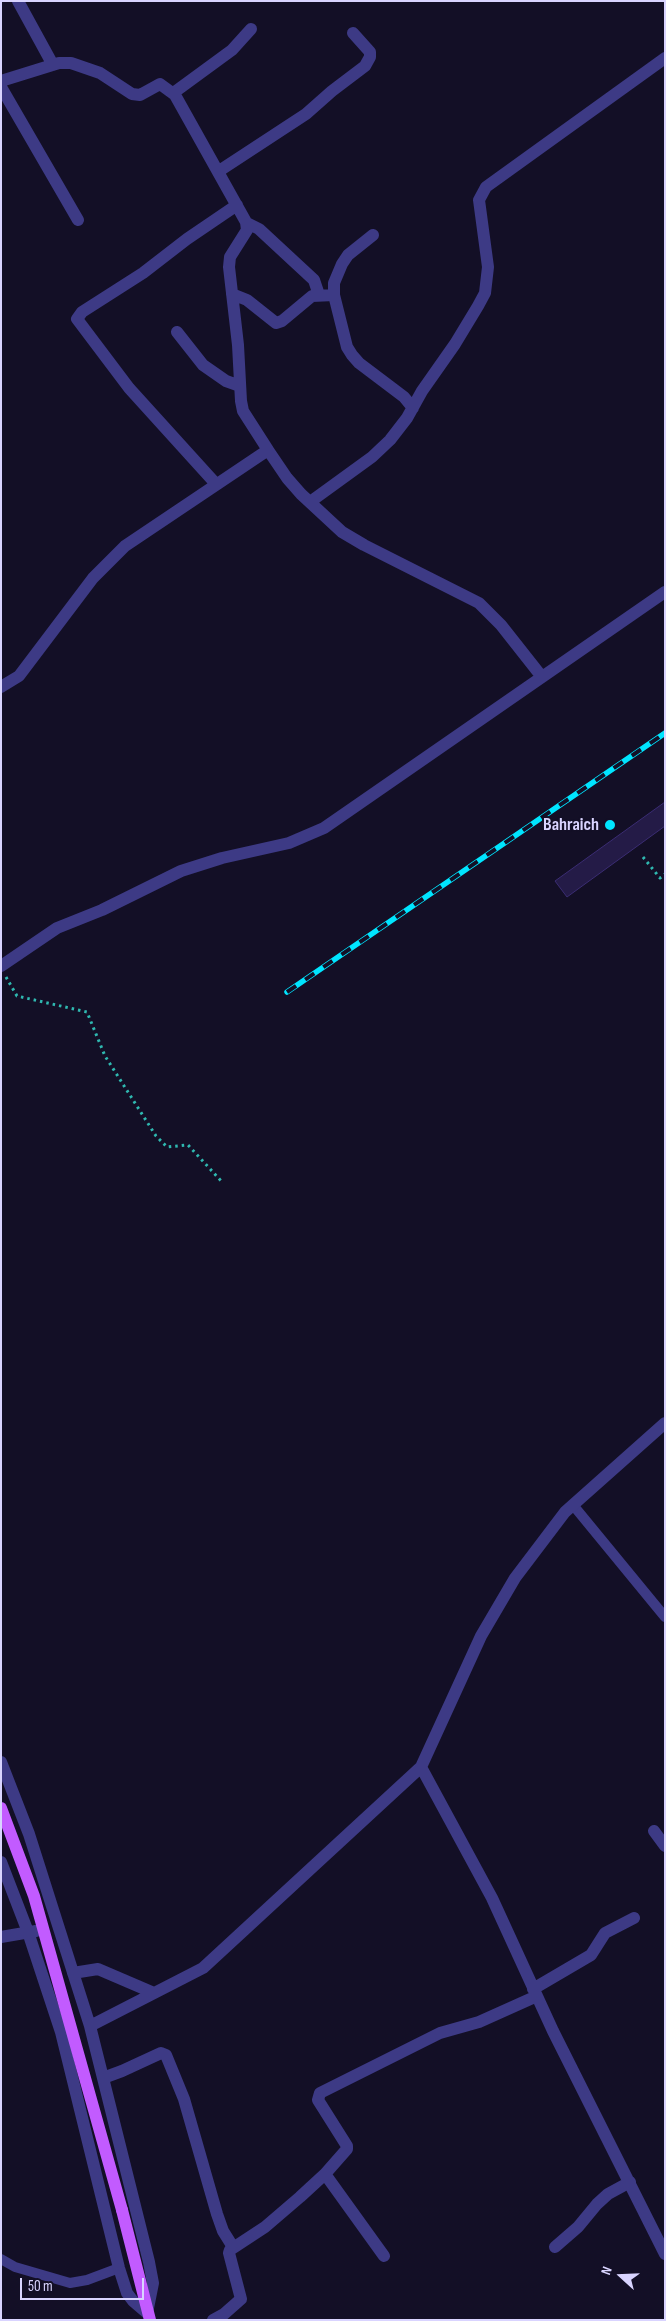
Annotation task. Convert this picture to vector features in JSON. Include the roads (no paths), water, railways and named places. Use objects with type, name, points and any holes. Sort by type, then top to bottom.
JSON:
[{"type":"main road","points":[[1,1808],[34,1896],[122,2210],[148,2316]]},
{"type":"street","points":[[18,1],[53,65]]},
{"type":"street","points":[[175,95],[176,91],[232,50],[251,28]]},
{"type":"street","points":[[219,171],[306,114],[365,66],[370,57],[370,52],[353,33]]},
{"type":"street","points":[[310,502],[372,457],[390,440],[455,344],[484,293],[488,267],[479,200],[486,187],[665,58]]},
{"type":"street","points":[[1,81],[53,65],[71,63],[100,73],[126,91],[137,95],[160,84],[175,95],[247,223],[247,230],[229,261],[243,411],[287,478],[342,532],[479,603],[501,625],[542,677]]},
{"type":"street","points":[[1,87],[78,220]]},
{"type":"street","points":[[216,484],[129,388],[77,319],[82,312],[143,272],[237,205]]},
{"type":"street","points":[[247,223],[260,228],[314,280],[319,294]]},
{"type":"street","points":[[373,235],[348,255],[342,264],[334,283],[334,295],[347,347],[352,355],[358,363],[404,396],[413,408]]},
{"type":"street","points":[[232,294],[247,300],[276,323],[282,321],[312,296],[319,294],[334,295]]},
{"type":"street","points":[[177,332],[203,365],[226,381],[240,386]]},
{"type":"street","points":[[1,687],[19,676],[93,578],[125,546],[268,450]]},
{"type":"street","points":[[3,971],[57,928],[102,910],[181,871],[222,858],[306,837],[396,780],[665,592]]},
{"type":"street","points":[[90,2026],[203,1968],[421,1766],[482,1636],[510,1586],[565,1512],[665,1423]]},
{"type":"street","points":[[1,1762],[29,1834],[90,2026],[149,2262],[153,2283],[148,2316]]},
{"type":"street","points":[[421,1766],[492,1898],[535,1992],[665,2254]]},
{"type":"street","points":[[654,1831],[665,1846]]},
{"type":"street","points":[[1,1862],[28,1932],[61,2032],[119,2268],[127,2293],[148,2316]]},
{"type":"street","points":[[213,2320],[224,2314],[241,2299],[229,2253],[233,2247],[265,2227],[325,2174],[344,2153],[347,2146],[318,2100],[323,2090],[440,2033],[478,2022],[535,1992],[592,1955],[605,1933],[634,1918]]},
{"type":"street","points":[[1,1937],[28,1932],[60,1931]]},
{"type":"street","points":[[73,1973],[98,1969],[154,1992]]},
{"type":"street","points":[[103,2078],[122,2072],[161,2053],[166,2055],[184,2099],[217,2214],[223,2231],[233,2247]]},
{"type":"street","points":[[325,2174],[384,2256]]},
{"type":"street","points":[[555,2247],[578,2227],[608,2194],[630,2182]]},
{"type":"lane","points":[[573,1505],[665,1616]]},
{"type":"lane","points":[[1,2258],[30,2272],[70,2283],[87,2280],[119,2268]]},
{"type":"railway","points":[[287,992],[665,733]]},
{"type":"place","name":"Bahraich","points":[[610,825]]}]
